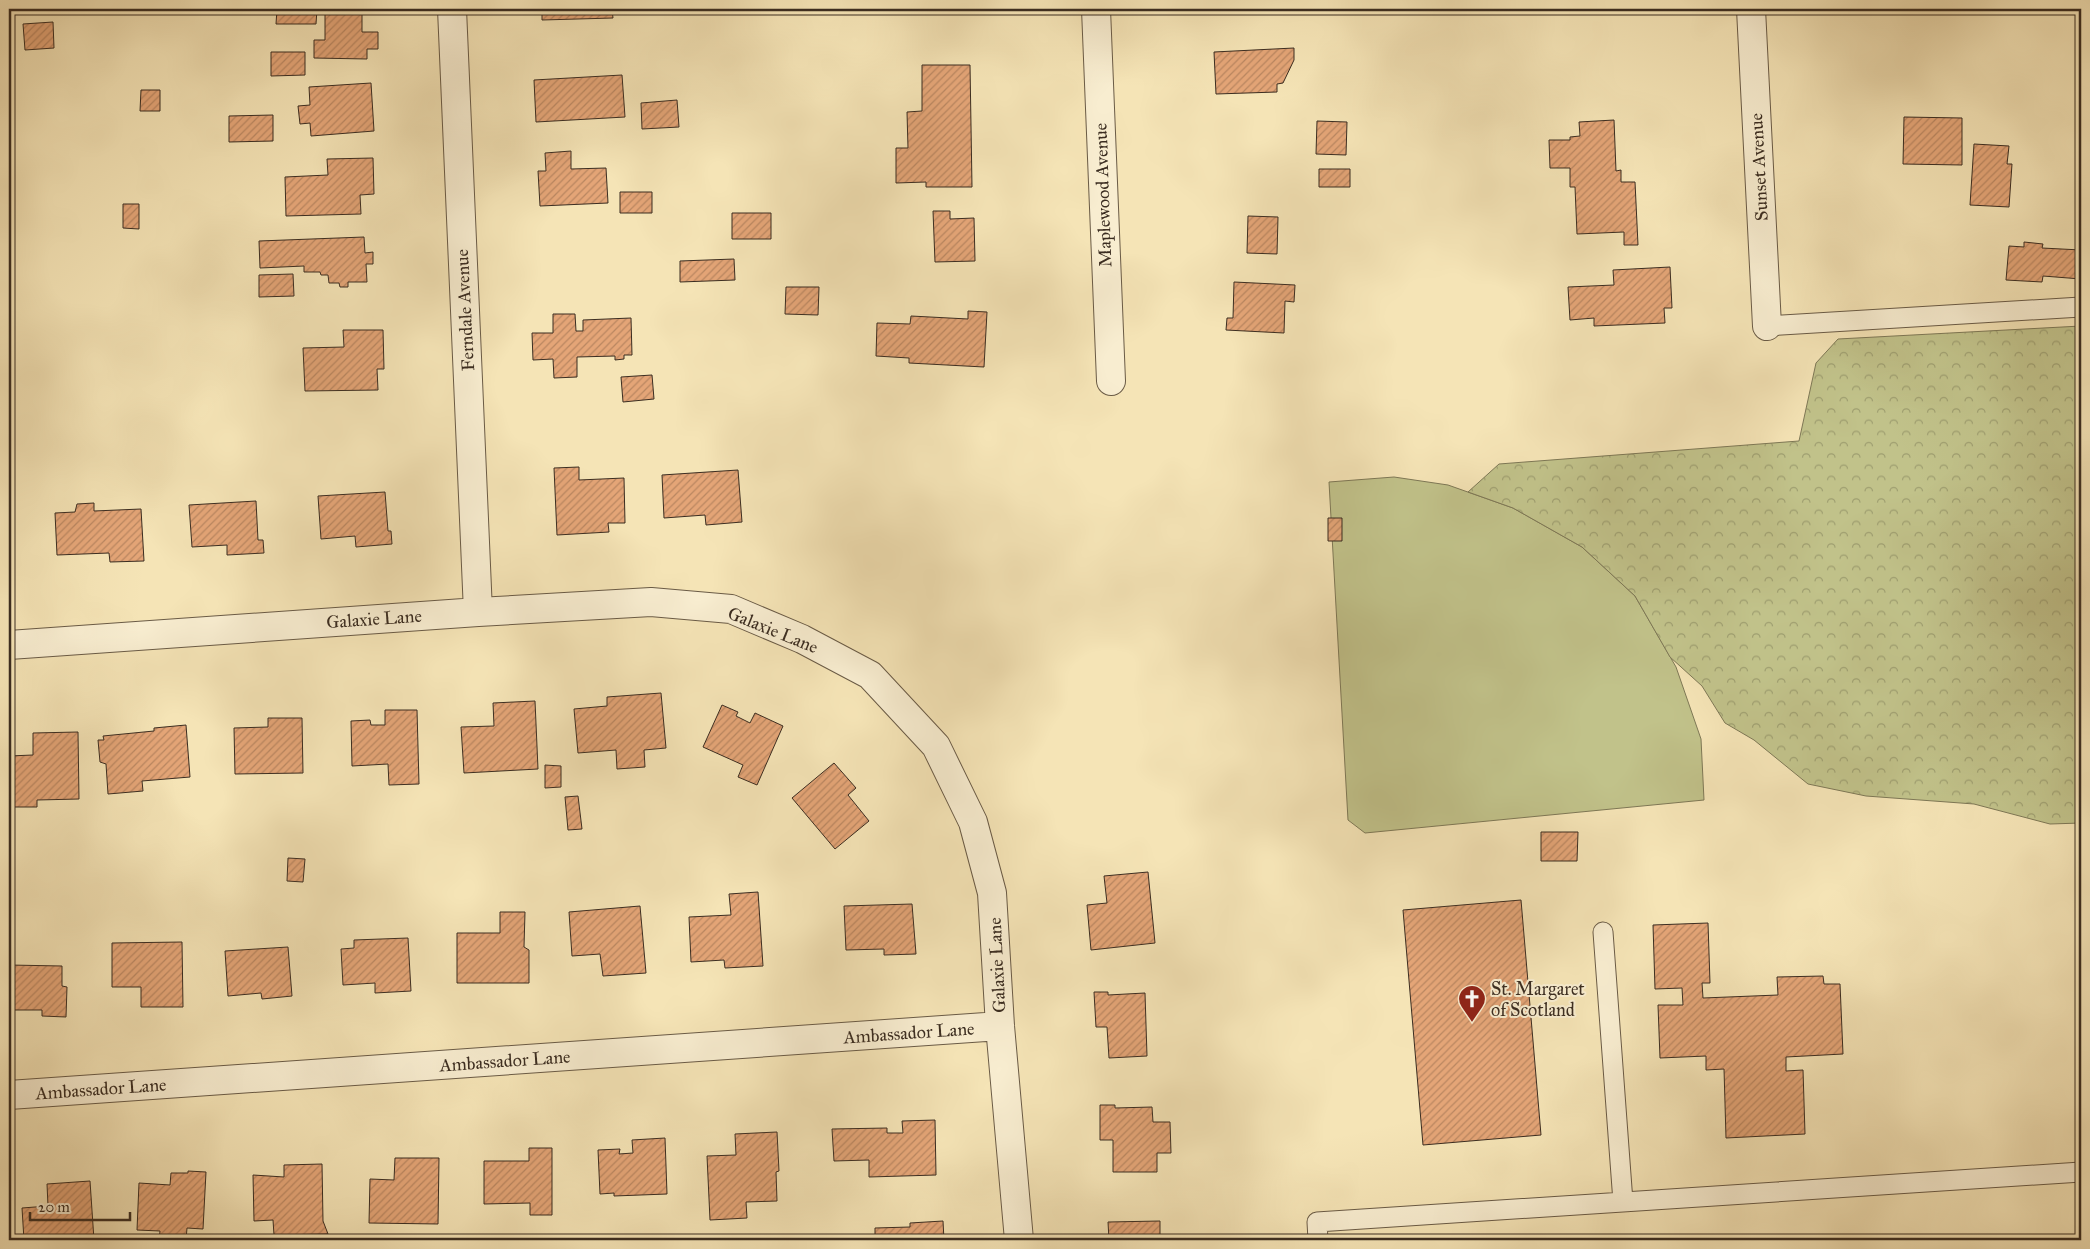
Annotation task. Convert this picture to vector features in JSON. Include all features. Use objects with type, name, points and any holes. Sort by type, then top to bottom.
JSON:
[{"type":"street","name":"Ferndale Avenue","points":[[452,9],[478,612]]},
{"type":"street","name":"Maplewood Avenue","points":[[1096,9],[1111,381]]},
{"type":"street","name":"Sunset Avenue","points":[[1751,9],[1767,326]]},
{"type":"street","name":"Galaxie Lane","points":[[9,644],[651,602],[731,610],[802,638],[870,675],[936,746],[973,822],[992,894],[1000,1026],[1019,1240]]},
{"type":"street","name":"Ambassador Lane","points":[[9,1094],[1000,1026]]},
{"type":"lane","points":[[1767,326],[2081,307]]},
{"type":"lane","points":[[1603,932],[1623,1202]]},
{"type":"lane","points":[[1318,1240],[1317,1222],[2081,1172]]},
{"type":"green space","points":[[2081,326],[2081,823],[2050,824],[1974,804],[1866,796],[1808,784],[1754,740],[1725,723],[1702,686],[1670,657],[1635,596],[1582,547],[1513,508],[1468,492],[1499,464],[1799,441],[1816,363],[1838,339]]},
{"type":"green space","points":[[1394,477],[1448,485],[1513,508],[1582,547],[1635,596],[1676,667],[1701,739],[1704,800],[1365,833],[1348,820],[1329,482]]},
{"type":"building","points":[[277,9],[317,9],[316,24],[276,24]]},
{"type":"building","points":[[542,9],[612,9],[613,18],[542,20]]},
{"type":"building","points":[[1938,9],[1958,9],[1958,13],[1938,11]]},
{"type":"building","points":[[325,10],[362,10],[362,32],[378,32],[378,49],[367,49],[367,59],[314,58],[314,40],[325,40]]},
{"type":"building","points":[[53,22],[54,48],[25,50],[23,24]]},
{"type":"building","points":[[1294,48],[1294,60],[1283,83],[1277,84],[1277,92],[1216,94],[1214,52]]},
{"type":"building","points":[[271,52],[305,52],[305,75],[271,76]]},
{"type":"building","points":[[922,65],[970,65],[972,187],[926,187],[926,182],[896,183],[896,148],[908,148],[907,112],[922,111]]},
{"type":"building","points":[[622,75],[625,117],[536,122],[534,80]]},
{"type":"building","points":[[371,83],[374,131],[311,136],[310,123],[300,124],[298,106],[310,105],[309,87]]},
{"type":"building","points":[[141,90],[160,90],[160,111],[140,111]]},
{"type":"building","points":[[677,100],[679,127],[642,129],[641,103]]},
{"type":"building","points":[[273,115],[273,141],[229,142],[229,116]]},
{"type":"building","points":[[1904,117],[1962,118],[1962,165],[1903,164]]},
{"type":"building","points":[[1614,120],[1616,171],[1621,170],[1621,182],[1635,182],[1638,245],[1624,245],[1624,232],[1577,234],[1575,187],[1570,187],[1570,168],[1550,168],[1549,140],[1570,140],[1570,137],[1580,136],[1579,122]]},
{"type":"building","points":[[1317,121],[1347,122],[1346,155],[1316,154]]},
{"type":"building","points":[[1974,144],[2009,146],[2007,164],[2012,164],[2009,207],[1970,205]]},
{"type":"building","points":[[571,151],[571,169],[606,168],[608,203],[540,206],[538,171],[546,171],[545,153]]},
{"type":"building","points":[[373,158],[374,194],[360,195],[361,214],[286,216],[285,177],[328,175],[327,159]]},
{"type":"building","points":[[1319,169],[1350,169],[1350,187],[1319,187]]},
{"type":"building","points":[[620,192],[652,192],[652,213],[620,213]]},
{"type":"building","points":[[123,204],[139,204],[139,229],[123,228]]},
{"type":"building","points":[[933,211],[950,211],[950,219],[974,218],[975,261],[935,262]]},
{"type":"building","points":[[732,213],[771,213],[771,239],[732,239]]},
{"type":"building","points":[[1248,216],[1278,217],[1277,254],[1247,253]]},
{"type":"building","points":[[364,237],[365,253],[373,252],[373,264],[366,264],[367,282],[348,282],[348,287],[340,287],[339,283],[329,283],[328,275],[321,275],[320,272],[304,272],[304,266],[260,268],[259,241]]},
{"type":"building","points":[[2024,242],[2043,244],[2042,248],[2081,250],[2081,279],[2043,276],[2042,282],[2006,280],[2009,246],[2024,247]]},
{"type":"building","points":[[734,259],[735,280],[680,282],[680,261]]},
{"type":"building","points":[[1670,267],[1672,308],[1664,308],[1665,323],[1594,326],[1594,318],[1570,320],[1568,287],[1614,285],[1613,270]]},
{"type":"building","points":[[293,274],[294,296],[259,297],[259,275]]},
{"type":"building","points":[[1234,282],[1295,285],[1294,302],[1285,301],[1284,333],[1226,330],[1227,318],[1233,318]]},
{"type":"building","points":[[786,287],[819,287],[818,315],[785,314]]},
{"type":"building","points":[[968,311],[987,312],[984,367],[909,363],[909,358],[876,356],[877,323],[910,324],[911,316],[968,319]]},
{"type":"building","points":[[553,314],[575,314],[576,331],[583,331],[583,320],[631,318],[632,355],[624,355],[624,359],[615,360],[615,356],[577,357],[577,377],[554,378],[553,359],[533,360],[532,333],[553,333]]},
{"type":"building","points":[[343,330],[383,330],[384,369],[377,369],[378,390],[305,391],[303,348],[344,347]]},
{"type":"building","points":[[652,375],[654,399],[623,402],[621,377]]},
{"type":"building","points":[[579,467],[579,480],[624,478],[625,523],[608,523],[609,532],[557,535],[554,468]]},
{"type":"building","points":[[738,470],[742,522],[706,525],[705,515],[664,518],[662,475]]},
{"type":"building","points":[[385,492],[388,531],[391,531],[392,544],[356,547],[355,536],[321,539],[318,496]]},
{"type":"building","points":[[256,501],[258,540],[263,540],[264,553],[227,555],[227,545],[192,547],[189,505]]},
{"type":"building","points":[[94,503],[94,511],[141,509],[144,561],[110,562],[109,553],[57,555],[55,513],[75,512],[77,504]]},
{"type":"building","points":[[1328,518],[1342,518],[1342,541],[1328,541]]},
{"type":"building","points":[[661,693],[666,748],[644,750],[645,767],[617,769],[616,750],[578,753],[574,709],[607,706],[607,697]]},
{"type":"building","points":[[535,701],[538,769],[464,773],[461,727],[494,726],[493,703]]},
{"type":"building","points":[[722,705],[738,712],[736,716],[750,723],[755,713],[783,726],[757,785],[738,777],[743,765],[703,747]]},
{"type":"building","points":[[385,710],[417,710],[419,784],[389,785],[388,764],[352,766],[351,721],[370,720],[371,725],[385,725]]},
{"type":"building","points":[[268,718],[302,718],[303,773],[235,774],[234,728],[268,727]]},
{"type":"building","points":[[186,725],[190,777],[142,781],[143,791],[108,794],[106,764],[100,762],[98,740],[104,740],[103,736],[154,731],[154,728]]},
{"type":"building","points":[[78,732],[79,799],[37,800],[37,807],[9,807],[9,756],[33,755],[33,733]]},
{"type":"building","points":[[834,763],[856,788],[848,795],[869,821],[835,849],[792,798]]},
{"type":"building","points":[[545,765],[561,766],[561,787],[545,788]]},
{"type":"building","points":[[578,796],[582,829],[568,830],[565,797]]},
{"type":"building","points":[[1541,832],[1578,832],[1577,861],[1541,861]]},
{"type":"building","points":[[288,858],[305,859],[303,882],[287,881]]},
{"type":"building","points":[[1148,872],[1155,943],[1091,950],[1087,905],[1107,903],[1104,876]]},
{"type":"building","points":[[758,892],[763,966],[725,968],[724,960],[691,962],[689,917],[731,915],[729,894]]},
{"type":"building","name":"St. Margaret of Scotland","points":[[1521,900],[1541,1135],[1423,1145],[1403,910]]},
{"type":"building","points":[[912,904],[916,954],[884,955],[884,949],[846,950],[844,906]]},
{"type":"building","points":[[640,906],[646,973],[603,976],[600,954],[572,956],[569,912]]},
{"type":"building","points":[[500,912],[525,912],[524,947],[529,950],[529,983],[457,983],[457,933],[500,933]]},
{"type":"building","points":[[1708,923],[1710,983],[1702,983],[1703,998],[1778,995],[1777,977],[1823,976],[1824,984],[1840,984],[1843,1054],[1786,1057],[1786,1071],[1803,1070],[1805,1134],[1726,1138],[1724,1069],[1706,1070],[1706,1056],[1660,1058],[1658,1005],[1683,1005],[1682,988],[1655,989],[1653,925]]},
{"type":"building","points":[[408,938],[411,991],[375,993],[375,983],[343,985],[341,949],[354,948],[354,940]]},
{"type":"building","points":[[182,942],[183,1007],[141,1007],[141,987],[112,987],[112,943]]},
{"type":"building","points":[[288,947],[292,996],[262,999],[261,993],[228,996],[225,951]]},
{"type":"building","points":[[9,965],[62,966],[62,986],[67,987],[66,1017],[42,1016],[42,1010],[9,1010]]},
{"type":"building","points":[[1094,992],[1108,992],[1108,995],[1145,993],[1147,1056],[1109,1058],[1107,1027],[1096,1027]]},
{"type":"building","points":[[1100,1105],[1115,1105],[1115,1108],[1152,1107],[1153,1122],[1170,1122],[1171,1153],[1157,1153],[1157,1172],[1113,1172],[1113,1140],[1100,1140]]},
{"type":"building","points":[[935,1120],[936,1175],[869,1177],[869,1160],[834,1161],[832,1129],[887,1128],[887,1133],[903,1133],[902,1121]]},
{"type":"building","points":[[777,1132],[779,1171],[776,1172],[777,1201],[746,1202],[747,1218],[710,1220],[707,1156],[736,1155],[735,1134]]},
{"type":"building","points":[[665,1138],[667,1194],[614,1196],[614,1193],[600,1194],[598,1150],[620,1149],[619,1154],[633,1153],[632,1140]]},
{"type":"building","points":[[529,1148],[552,1148],[552,1215],[530,1215],[530,1203],[484,1204],[484,1161],[529,1161]]},
{"type":"building","points":[[395,1158],[439,1158],[438,1224],[369,1223],[370,1179],[394,1180]]},
{"type":"building","points":[[322,1164],[323,1221],[328,1234],[274,1235],[273,1220],[254,1221],[253,1175],[284,1177],[284,1165]]},
{"type":"building","points":[[188,1171],[206,1172],[203,1229],[187,1228],[186,1240],[159,1240],[160,1231],[137,1230],[139,1183],[170,1185],[171,1173],[188,1173]]},
{"type":"building","points":[[90,1181],[94,1240],[24,1240],[22,1208],[48,1206],[47,1184]]},
{"type":"building","points":[[943,1221],[944,1240],[875,1240],[875,1228],[910,1227],[910,1223]]},
{"type":"building","points":[[1160,1221],[1160,1240],[1109,1240],[1108,1222]]},
{"type":"place","name":"St. Margaret of Scotland","points":[[1472,1023]]}]
